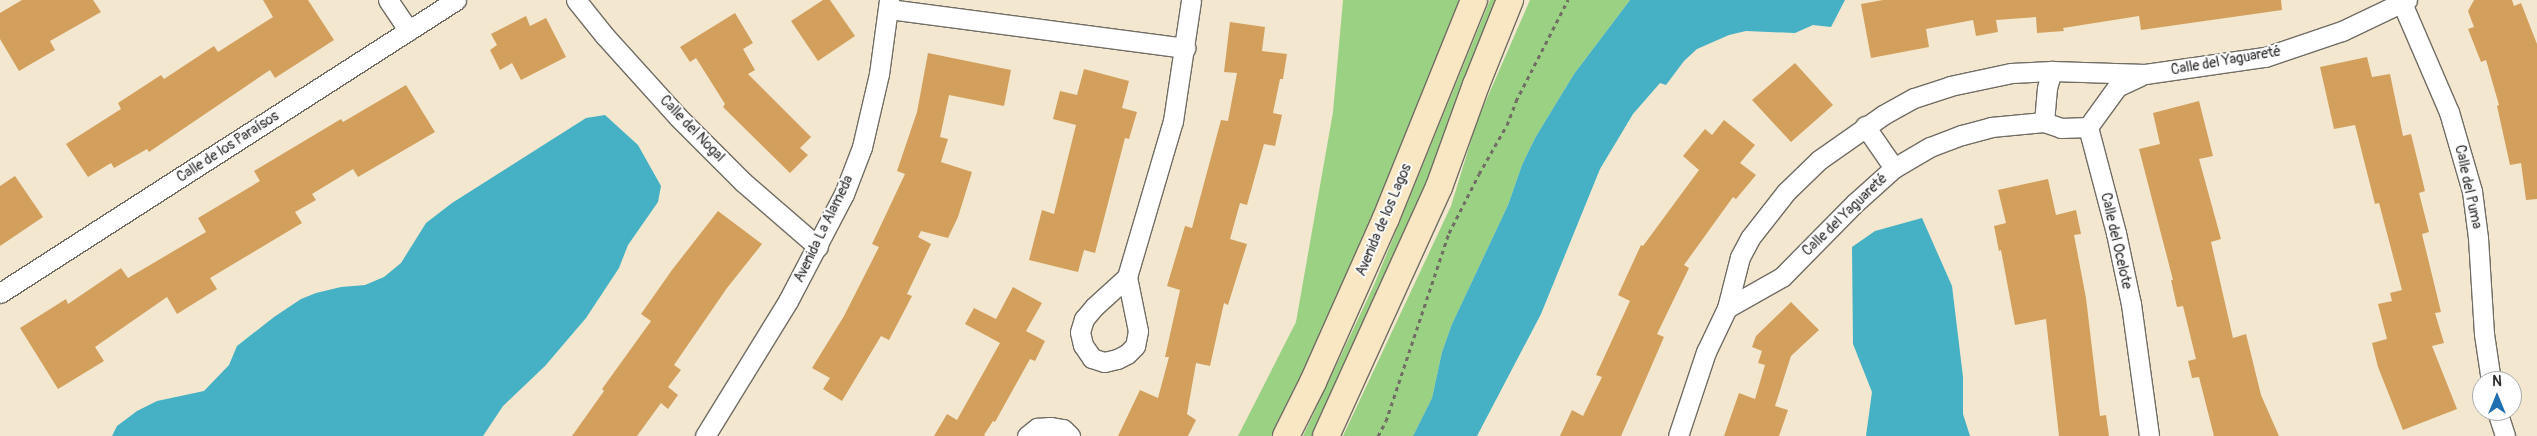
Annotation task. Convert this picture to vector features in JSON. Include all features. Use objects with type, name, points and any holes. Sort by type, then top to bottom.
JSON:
[{"type":"street","points":[[388,0],[409,31]]},
{"type":"street","name":"Calle de los Paraísos","points":[[0,293],[456,0]]},
{"type":"street","name":"Calle del Nogal","points":[[576,0],[678,116],[743,182],[818,248]]},
{"type":"street","points":[[1127,277],[1173,121],[1191,0]]},
{"type":"street","name":"Avenida de los Lagos","points":[[1286,436],[1313,382],[1386,218],[1474,0]]},
{"type":"street","points":[[1326,436],[1439,187],[1476,84],[1510,0]]},
{"type":"street","name":"Calle del Yaguareté","points":[[1678,436],[1706,352],[1726,308],[1740,257],[1756,231],[1786,192],[1819,160],[1865,126],[1914,98],[1950,86],[2011,72],[2052,71],[2145,74],[2265,57],[2342,32],[2404,2]]},
{"type":"street","name":"Calle del Puma","points":[[2404,2],[2449,112],[2472,191],[2478,238],[2484,334],[2490,371]]},
{"type":"street","points":[[889,4],[1185,48]]},
{"type":"street","name":"Avenida La Alameda","points":[[704,436],[732,395],[818,248],[844,194],[862,147],[879,74],[889,4]]},
{"type":"street","points":[[2044,122],[2046,88],[2052,71]]},
{"type":"street","points":[[2095,72],[2104,83],[2109,97]]},
{"type":"street","points":[[2088,127],[2117,87],[2145,74]]},
{"type":"street","name":"Calle del Yaguareté","points":[[1726,308],[1782,277],[1855,203],[1894,168],[1930,147],[1962,135],[1991,128],[2044,122],[2061,128],[2088,127]]},
{"type":"street","points":[[1865,126],[1894,168]]},
{"type":"street","name":"Calle del Ocelote","points":[[2088,127],[2116,233],[2131,304],[2149,436]]},
{"type":"street","points":[[2500,421],[2505,436]]},
{"type":"street","points":[[1027,436],[1037,428],[1050,427],[1063,429],[1070,436]]},
{"type":"path","points":[[1378,436],[1386,420],[1449,233],[1507,125],[1516,102],[1568,0]]},
{"type":"green space","points":[[1343,0],[1463,0],[1389,188],[1274,436],[1238,436],[1296,322],[1333,112]]},
{"type":"green space","points":[[1490,0],[1505,0],[1318,436],[1303,436],[1374,285]]},
{"type":"green space","points":[[1530,0],[1630,0],[1574,74],[1535,138],[1522,165],[1508,205],[1452,324],[1442,352],[1432,398],[1413,436],[1343,436],[1451,206],[1477,121]]},
{"type":"water","points":[[1630,0],[1845,0],[1831,27],[1813,25],[1795,33],[1746,31],[1729,35],[1697,49],[1684,61],[1666,85],[1660,83],[1633,114],[1600,169],[1541,314],[1477,436],[1413,436],[1432,398],[1442,352],[1452,324],[1508,205],[1522,165],[1535,138],[1574,74]]},
{"type":"water","points":[[605,115],[638,145],[661,186],[658,202],[628,245],[619,268],[586,318],[545,366],[503,406],[483,436],[112,436],[117,426],[137,411],[157,401],[204,391],[229,365],[237,346],[301,299],[341,287],[365,285],[384,277],[401,263],[426,223],[452,203],[586,118]]},
{"type":"water","points":[[1922,218],[1952,286],[1963,377],[1963,414],[1970,436],[1866,436],[1872,392],[1853,344],[1852,247],[1875,231]]},
{"type":"building","points":[[22,0],[93,0],[101,12],[50,41],[55,50],[19,71],[0,39],[0,13]]},
{"type":"building","points":[[263,0],[308,0],[334,40],[275,78],[270,70],[149,152],[147,149],[114,168],[111,163],[88,177],[66,144],[121,109],[118,103],[161,75],[164,79],[214,46],[218,52],[273,17]]},
{"type":"building","points":[[823,0],[830,0],[855,36],[818,61],[791,21]]},
{"type":"building","points":[[1883,0],[2281,0],[2282,10],[2141,30],[2139,16],[2063,28],[2064,31],[2037,33],[2036,17],[1996,20],[1998,32],[1976,36],[1973,20],[1926,29],[1929,47],[1871,58],[1861,4]]},
{"type":"building","points":[[2474,0],[2512,0],[2514,6],[2521,3],[2537,44],[2537,199],[2526,200],[2521,163],[2510,165],[2497,106],[2499,105],[2486,60],[2481,62],[2468,29],[2474,27],[2468,11]]},
{"type":"building","points":[[735,13],[753,43],[743,49],[755,70],[748,74],[811,137],[800,148],[808,155],[790,173],[723,107],[725,104],[696,58],[690,62],[680,47]]},
{"type":"building","points":[[526,16],[530,26],[546,18],[566,57],[521,80],[512,63],[500,70],[490,50],[497,45],[491,34]]},
{"type":"building","points":[[1230,22],[1265,27],[1262,51],[1287,54],[1283,79],[1280,79],[1273,113],[1282,115],[1275,146],[1264,144],[1247,205],[1240,203],[1230,239],[1247,244],[1228,305],[1224,303],[1210,366],[1196,363],[1187,414],[1196,420],[1188,436],[1118,436],[1140,390],[1158,398],[1169,357],[1165,357],[1180,290],[1167,286],[1185,226],[1192,228],[1221,120],[1228,121],[1237,73],[1224,72]]},
{"type":"building","points":[[928,53],[1011,70],[1004,106],[949,95],[940,137],[948,139],[941,162],[972,172],[958,217],[948,238],[921,231],[918,237],[931,244],[907,294],[912,296],[889,340],[881,336],[842,401],[823,389],[830,378],[812,368],[844,316],[879,247],[872,244],[905,174],[897,171],[917,112]]},
{"type":"building","points":[[2367,57],[2372,77],[2390,74],[2403,136],[2411,134],[2425,191],[2419,193],[2429,232],[2422,234],[2441,312],[2435,313],[2444,343],[2432,346],[2457,409],[2403,430],[2378,367],[2372,343],[2387,339],[2378,304],[2392,301],[2390,293],[2402,290],[2379,203],[2375,204],[2355,125],[2334,129],[2320,67]]},
{"type":"building","points":[[1795,63],[1833,105],[1791,142],[1752,100]]},
{"type":"building","points":[[1084,69],[1129,81],[1122,108],[1137,112],[1129,139],[1125,138],[1095,253],[1084,250],[1078,272],[1029,260],[1042,210],[1054,214],[1076,125],[1053,119],[1060,91],[1077,95]]},
{"type":"building","points":[[406,85],[435,132],[358,177],[353,169],[312,194],[316,200],[295,212],[302,223],[210,278],[217,289],[177,314],[167,297],[95,347],[104,361],[58,389],[20,328],[66,299],[68,304],[121,268],[128,278],[206,232],[198,218],[260,181],[254,171],[341,119],[343,122]]},
{"type":"building","points":[[2199,101],[2213,156],[2199,159],[2221,239],[2211,242],[2233,338],[2246,334],[2261,395],[2279,436],[2214,436],[2199,377],[2192,378],[2188,361],[2196,359],[2183,306],[2177,307],[2171,280],[2173,280],[2139,149],[2160,144],[2153,113]]},
{"type":"building","points":[[1724,120],[1755,145],[1740,163],[1756,175],[1736,199],[1733,197],[1684,265],[1689,268],[1657,334],[1664,337],[1621,436],[1560,436],[1572,410],[1583,416],[1602,377],[1596,375],[1630,301],[1618,295],[1641,245],[1643,246],[1699,170],[1683,156],[1705,129],[1712,135]]},
{"type":"building","points":[[15,176],[43,217],[0,246],[0,186]]},
{"type":"building","points":[[2048,179],[2056,215],[2076,210],[2081,234],[2074,235],[2086,298],[2100,416],[2106,415],[2109,436],[2059,436],[2046,319],[2015,325],[2001,250],[1999,251],[1994,226],[2006,223],[1998,190]]},
{"type":"building","points":[[718,211],[762,244],[727,288],[674,365],[681,370],[668,387],[678,395],[668,409],[661,403],[637,436],[572,436],[604,391],[602,389],[651,321],[641,314],[672,270]]},
{"type":"building","points":[[1013,287],[1042,303],[1026,331],[1045,341],[1035,361],[1030,359],[995,422],[993,421],[984,435],[986,436],[934,436],[947,414],[957,420],[1000,343],[965,324],[974,308],[996,319]]},
{"type":"building","points":[[1791,302],[1819,330],[1791,356],[1775,406],[1788,410],[1779,436],[1724,436],[1739,393],[1755,399],[1765,365],[1758,363],[1762,351],[1752,347],[1756,336]]}]
